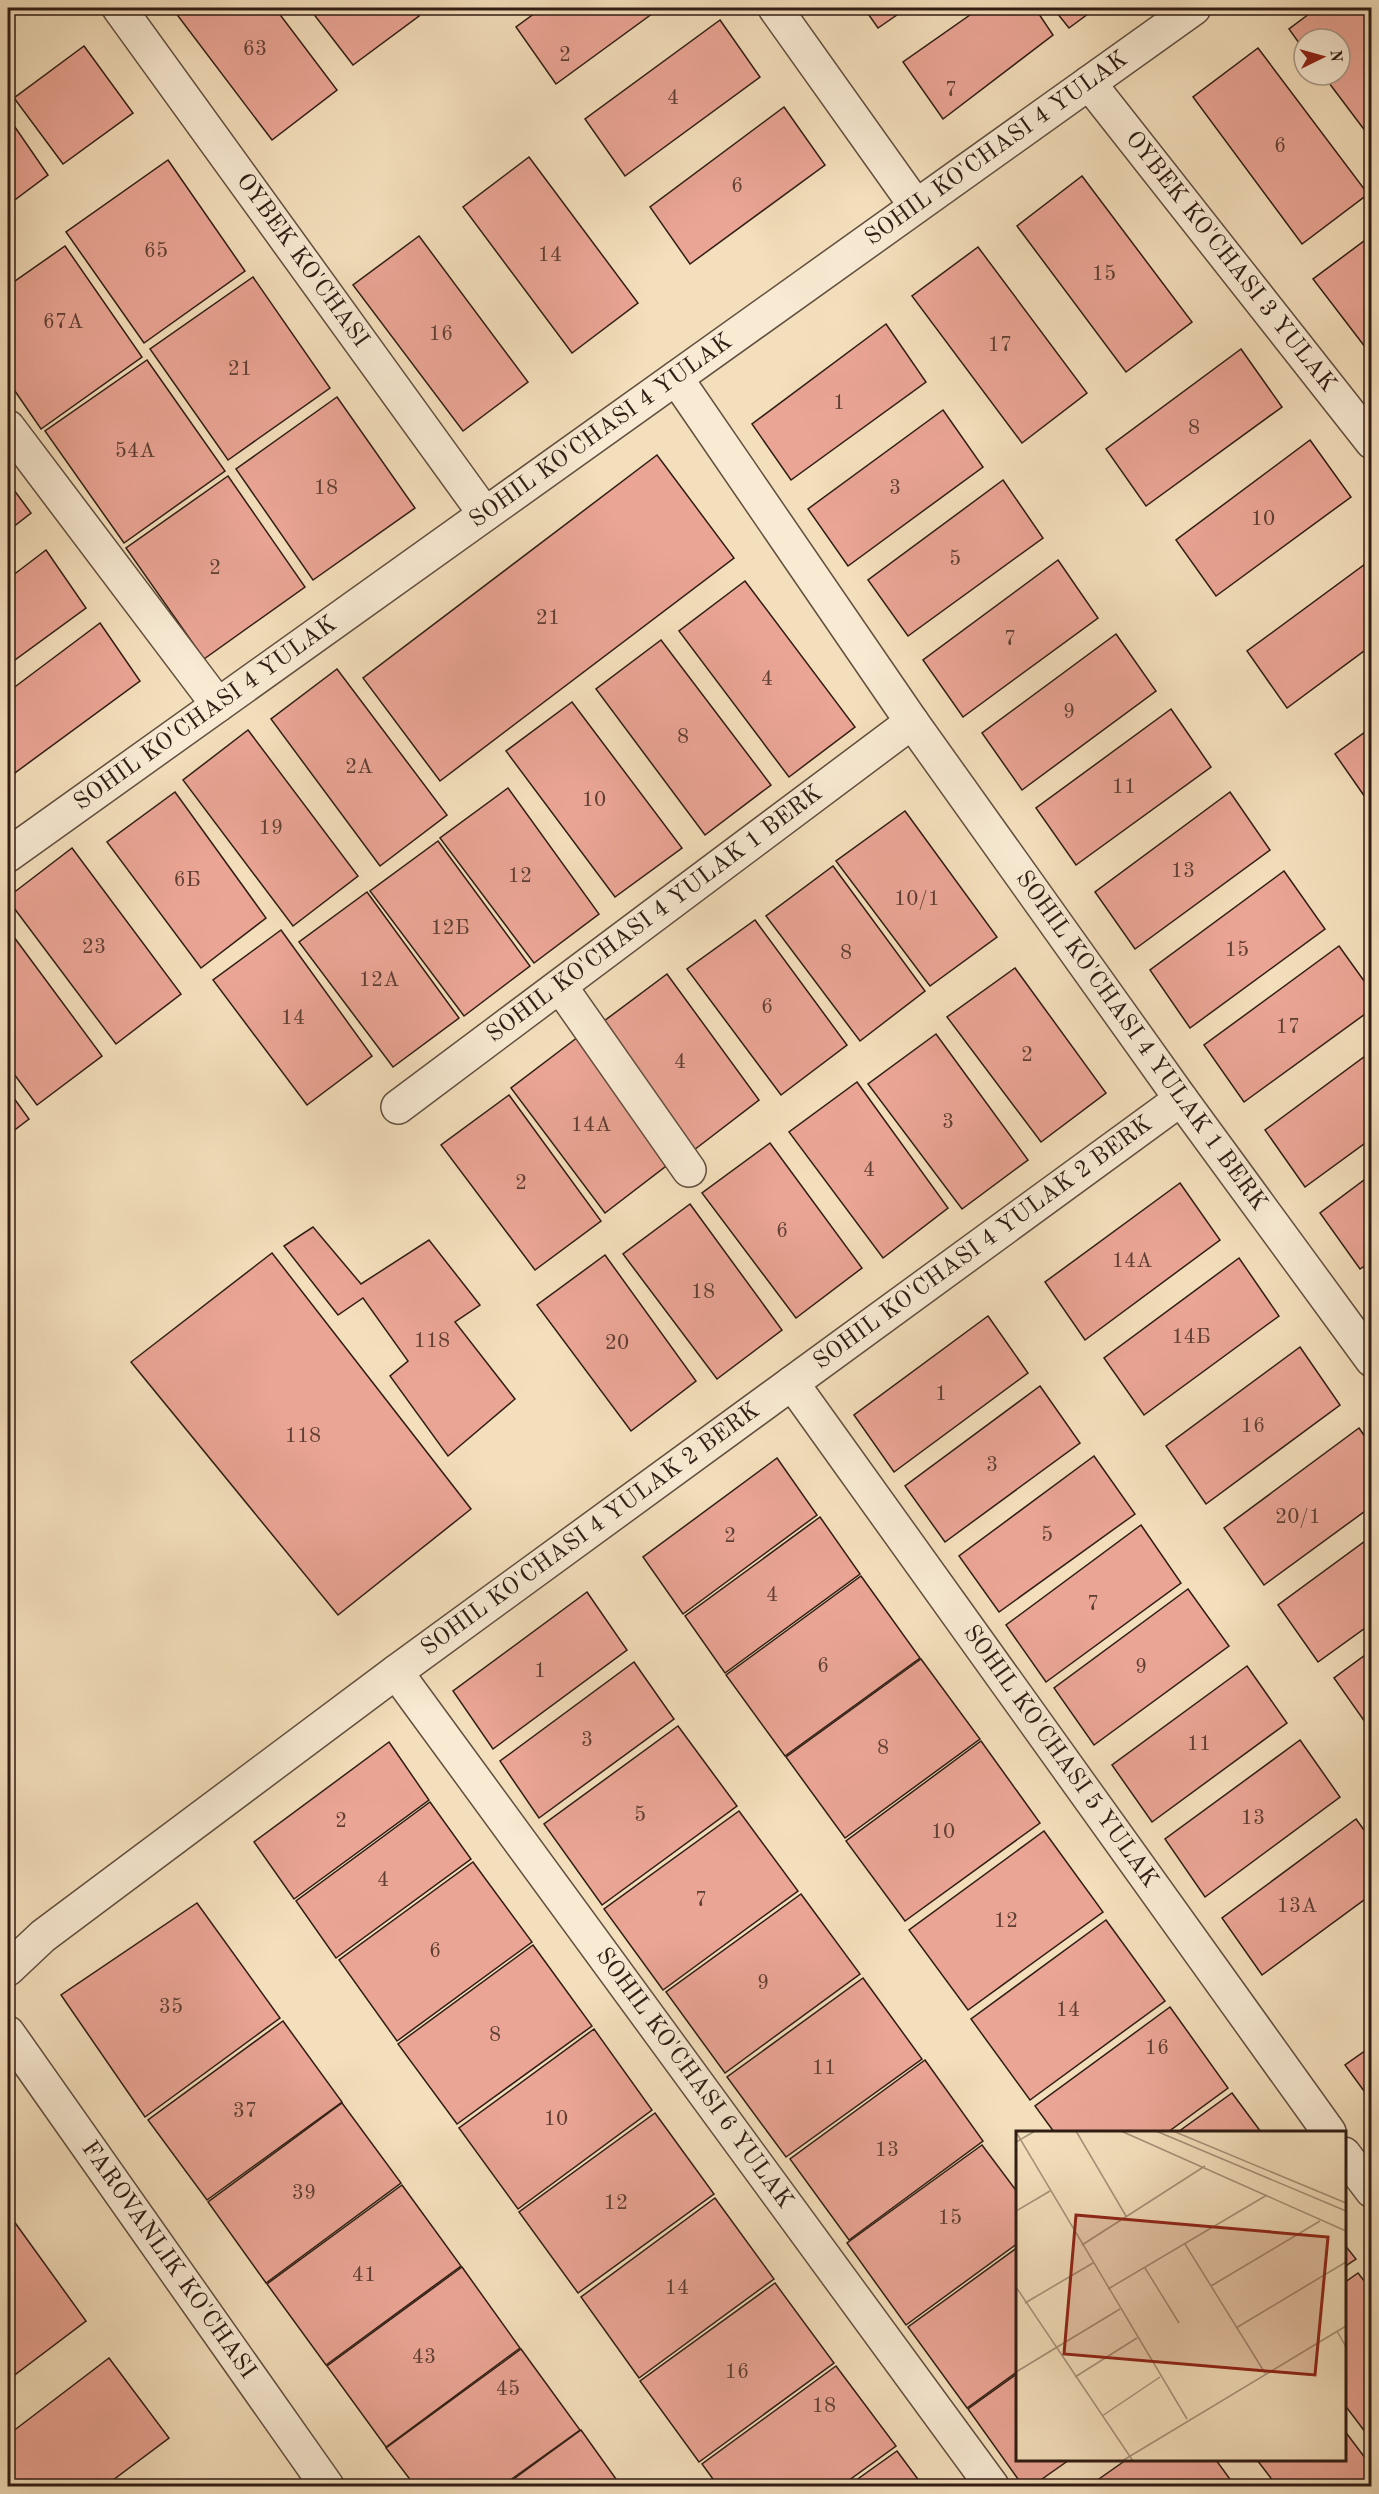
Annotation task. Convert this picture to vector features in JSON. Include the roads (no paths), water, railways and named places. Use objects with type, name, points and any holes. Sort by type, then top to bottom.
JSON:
[{"type":"street","name":"OYBEK KO'CHASI","points":[[119,8],[485,514]]},
{"type":"street","points":[[775,8],[916,206]]},
{"type":"street","name":"SOHIL KO'CHASI 4 YULAK","points":[[8,855],[1194,8]]},
{"type":"street","name":"OYBEK KO'CHASI 3 YULAK","points":[[1089,82],[1371,442]]},
{"type":"street","name":"SOHIL KO'CHASI 4 YULAK 1 BERK","points":[[676,378],[912,722],[1181,1100],[1371,1360]]},
{"type":"street","points":[[8,427],[218,705]]},
{"type":"street","name":"SOHIL KO'CHASI 4 YULAK 1 BERK","points":[[398,1107],[912,722]]},
{"type":"street","points":[[560,986],[689,1170]]},
{"type":"street","name":"SOHIL KO'CHASI 4 YULAK 2 BERK","points":[[8,1969],[43,1936],[396,1672],[1181,1100]]},
{"type":"street","name":"SOHIL KO'CHASI 5 YULAK","points":[[792,1383],[1328,2131]]},
{"type":"street","name":"SOHIL KO'CHASI 6 YULAK","points":[[396,1672],[992,2487]]},
{"type":"street","name":"FAROVANLIK KO'CHASI","points":[[8,2033],[327,2487]]},
{"type":"street","points":[[1346,2157],[1371,2191]]}]
